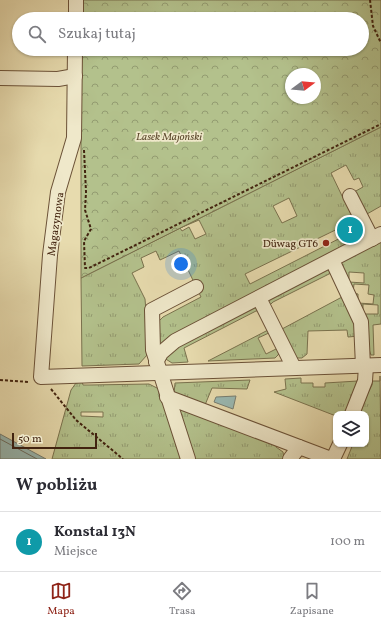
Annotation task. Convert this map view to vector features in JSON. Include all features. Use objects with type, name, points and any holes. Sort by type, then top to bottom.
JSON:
[{"type":"lane","points":[[76,0],[76,12]]},
{"type":"lane","name":"Magazynowa","points":[[41,377],[50,255],[57,200],[74,138],[75,56]]},
{"type":"lane","points":[[0,78],[58,79],[75,76]]},
{"type":"lane","points":[[157,367],[161,353],[175,341],[377,237],[350,196]]},
{"type":"lane","points":[[332,260],[361,322],[366,381],[353,411]]},
{"type":"lane","points":[[188,459],[157,367],[153,350],[152,310],[196,287]]},
{"type":"lane","points":[[259,298],[294,368]]},
{"type":"lane","points":[[41,377],[157,367],[294,368],[381,365]]},
{"type":"lane","points":[[167,397],[301,453],[332,459],[338,447]]},
{"type":"lane","points":[[290,459],[301,453]]},
{"type":"path","points":[[370,0],[373,26],[381,42]]},
{"type":"path","points":[[84,147],[86,192],[85,210],[91,228],[84,241],[85,268],[89,268],[381,124]]},
{"type":"path","points":[[0,380],[28,382],[41,377],[76,420],[123,459]]},
{"type":"green space","name":"Lasek Majoński","points":[[79,0],[381,0],[381,127],[81,278],[81,56],[369,56],[369,12],[80,12]]},
{"type":"green space","points":[[381,127],[381,206],[367,214],[354,192],[363,187],[359,178],[354,180],[346,165],[331,173],[343,198],[345,197],[358,219],[245,274],[250,284],[362,227],[362,234],[351,241],[352,243],[158,352],[159,321],[163,317],[201,297],[179,251],[160,260],[156,251],[141,258],[144,267],[132,273],[145,299],[149,348],[147,355],[139,364],[82,366],[81,278],[180,228],[182,231],[189,227],[195,239],[206,234],[199,220],[182,227]],"holes":[[[289,198],[297,216],[282,223],[273,206]]]},
{"type":"green space","points":[[381,238],[381,324],[373,325],[374,355],[371,355],[339,269],[341,262]],"holes":[[[349,272],[364,273],[364,283],[349,282]],[[354,284],[369,285],[368,294],[374,295],[373,304],[358,303],[358,294],[353,293]],[[363,304],[378,305],[378,314],[363,314]]]},
{"type":"green space","points":[[331,267],[359,336],[348,337],[347,330],[308,331],[307,354],[302,358],[296,358],[282,329],[342,297],[331,273],[273,302],[269,306],[265,298]]},
{"type":"green space","points":[[256,302],[259,311],[256,311],[184,348],[188,362],[172,363],[161,356]]},
{"type":"green space","points":[[270,329],[271,332],[258,338],[266,354],[278,348],[280,353],[275,358],[208,361]]},
{"type":"green space","points":[[380,376],[381,459],[347,459],[352,447],[369,447],[369,411],[359,411],[372,385],[372,381],[380,381]]},
{"type":"green space","points":[[301,378],[301,383],[313,383],[313,387],[325,387],[325,383],[358,381],[347,411],[333,411],[333,415],[274,392],[286,389],[285,379]]},
{"type":"green space","points":[[250,380],[247,389],[212,388],[205,405],[174,394],[175,383]]},
{"type":"green space","points":[[82,381],[83,385],[149,384],[159,389],[159,394],[165,399],[185,459],[52,459],[71,390],[76,383]],"holes":[[[81,412],[103,412],[103,417],[81,416]]]},
{"type":"green space","points":[[171,401],[277,442],[276,447],[283,452],[284,459],[191,459]]},
{"type":"water","points":[[236,396],[233,409],[214,402],[216,397]]},
{"type":"water","points":[[0,434],[46,459],[0,459]]},
{"type":"place","name":"Konstal 13N","points":[[350,230]]},
{"type":"place","name":"Düwag GT6","points":[[326,243]]}]
